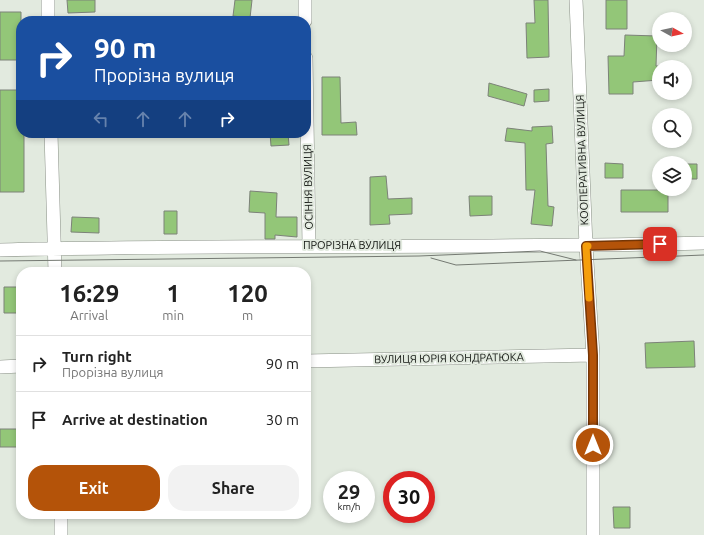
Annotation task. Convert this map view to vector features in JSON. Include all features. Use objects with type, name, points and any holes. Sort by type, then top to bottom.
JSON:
[{"type":"street","points":[[48,0],[48,16]]},
{"type":"street","points":[[305,0],[305,16]]},
{"type":"street","name":"КООПЕРАТИВНА ВУЛИЦЯ","points":[[576,0],[586,246],[593,355],[593,535]]},
{"type":"street","points":[[51,138],[55,267]]},
{"type":"street","name":"ОСІННЯ ВУЛИЦЯ","points":[[307,138],[309,245]]},
{"type":"street","name":"ПРОРІЗНА ВУЛИЦЯ","points":[[0,250],[309,245],[586,246],[704,243]]},
{"type":"street","name":"ВУЛИЦЯ ЮРІЯ КОНДРАТЮКА","points":[[311,361],[593,355]]},
{"type":"street","points":[[0,367],[16,366]]},
{"type":"street","points":[[61,519],[61,535]]},
{"type":"building","points":[[67,0],[95,0],[95,12],[68,13]]},
{"type":"building","points":[[235,0],[252,0],[250,16],[233,16]]},
{"type":"building","points":[[534,0],[548,0],[549,57],[527,58],[526,23],[535,23]]},
{"type":"building","points":[[606,0],[627,0],[627,29],[606,29]]},
{"type":"building","points":[[0,12],[21,12],[21,16],[16,16],[16,60],[0,60]]},
{"type":"building","points":[[625,35],[652,36],[652,52],[656,52],[656,60],[652,60],[652,81],[633,82],[633,94],[609,94],[608,56],[624,56]]},
{"type":"building","points":[[322,77],[340,77],[341,123],[356,122],[357,135],[322,135]]},
{"type":"building","points":[[489,83],[527,94],[524,106],[488,96]]},
{"type":"building","points":[[549,89],[549,101],[534,102],[534,90]]},
{"type":"building","points":[[0,90],[16,90],[16,138],[24,138],[24,192],[0,192]]},
{"type":"building","points":[[552,126],[553,143],[546,144],[548,206],[554,207],[552,226],[531,224],[535,190],[526,190],[525,143],[505,141],[507,128],[532,131],[532,127]]},
{"type":"building","points":[[270,138],[288,138],[289,145],[271,146]]},
{"type":"building","points":[[605,163],[623,164],[623,178],[605,178]]},
{"type":"building","points":[[692,164],[697,164],[697,179],[692,179]]},
{"type":"building","points":[[386,176],[388,199],[412,198],[412,214],[389,215],[390,224],[370,225],[370,177]]},
{"type":"building","points":[[621,190],[652,190],[652,196],[668,196],[668,212],[621,212]]},
{"type":"building","points":[[250,191],[277,193],[276,217],[297,217],[297,237],[275,235],[275,239],[265,239],[265,213],[249,212]]},
{"type":"building","points":[[469,196],[492,196],[492,215],[470,216]]},
{"type":"building","points":[[164,211],[177,211],[177,234],[164,234]]},
{"type":"building","points":[[72,217],[99,218],[99,233],[71,232]]},
{"type":"building","points":[[4,287],[16,287],[16,313],[4,313]]},
{"type":"building","points":[[694,341],[695,367],[646,368],[645,343]]},
{"type":"building","points":[[0,429],[16,429],[16,447],[0,447]]},
{"type":"building","points":[[613,507],[630,507],[630,528],[614,528]]},
{"type":"tram line","points":[[0,261],[419,256],[540,251],[576,260]]},
{"type":"tram line","points":[[431,258],[456,265],[704,255]]},
{"type":"slow traffic","points":[[588,246],[586,246],[589,298]]},
{"type":"route","points":[[593,445],[593,355],[586,246],[660,244]]}]
